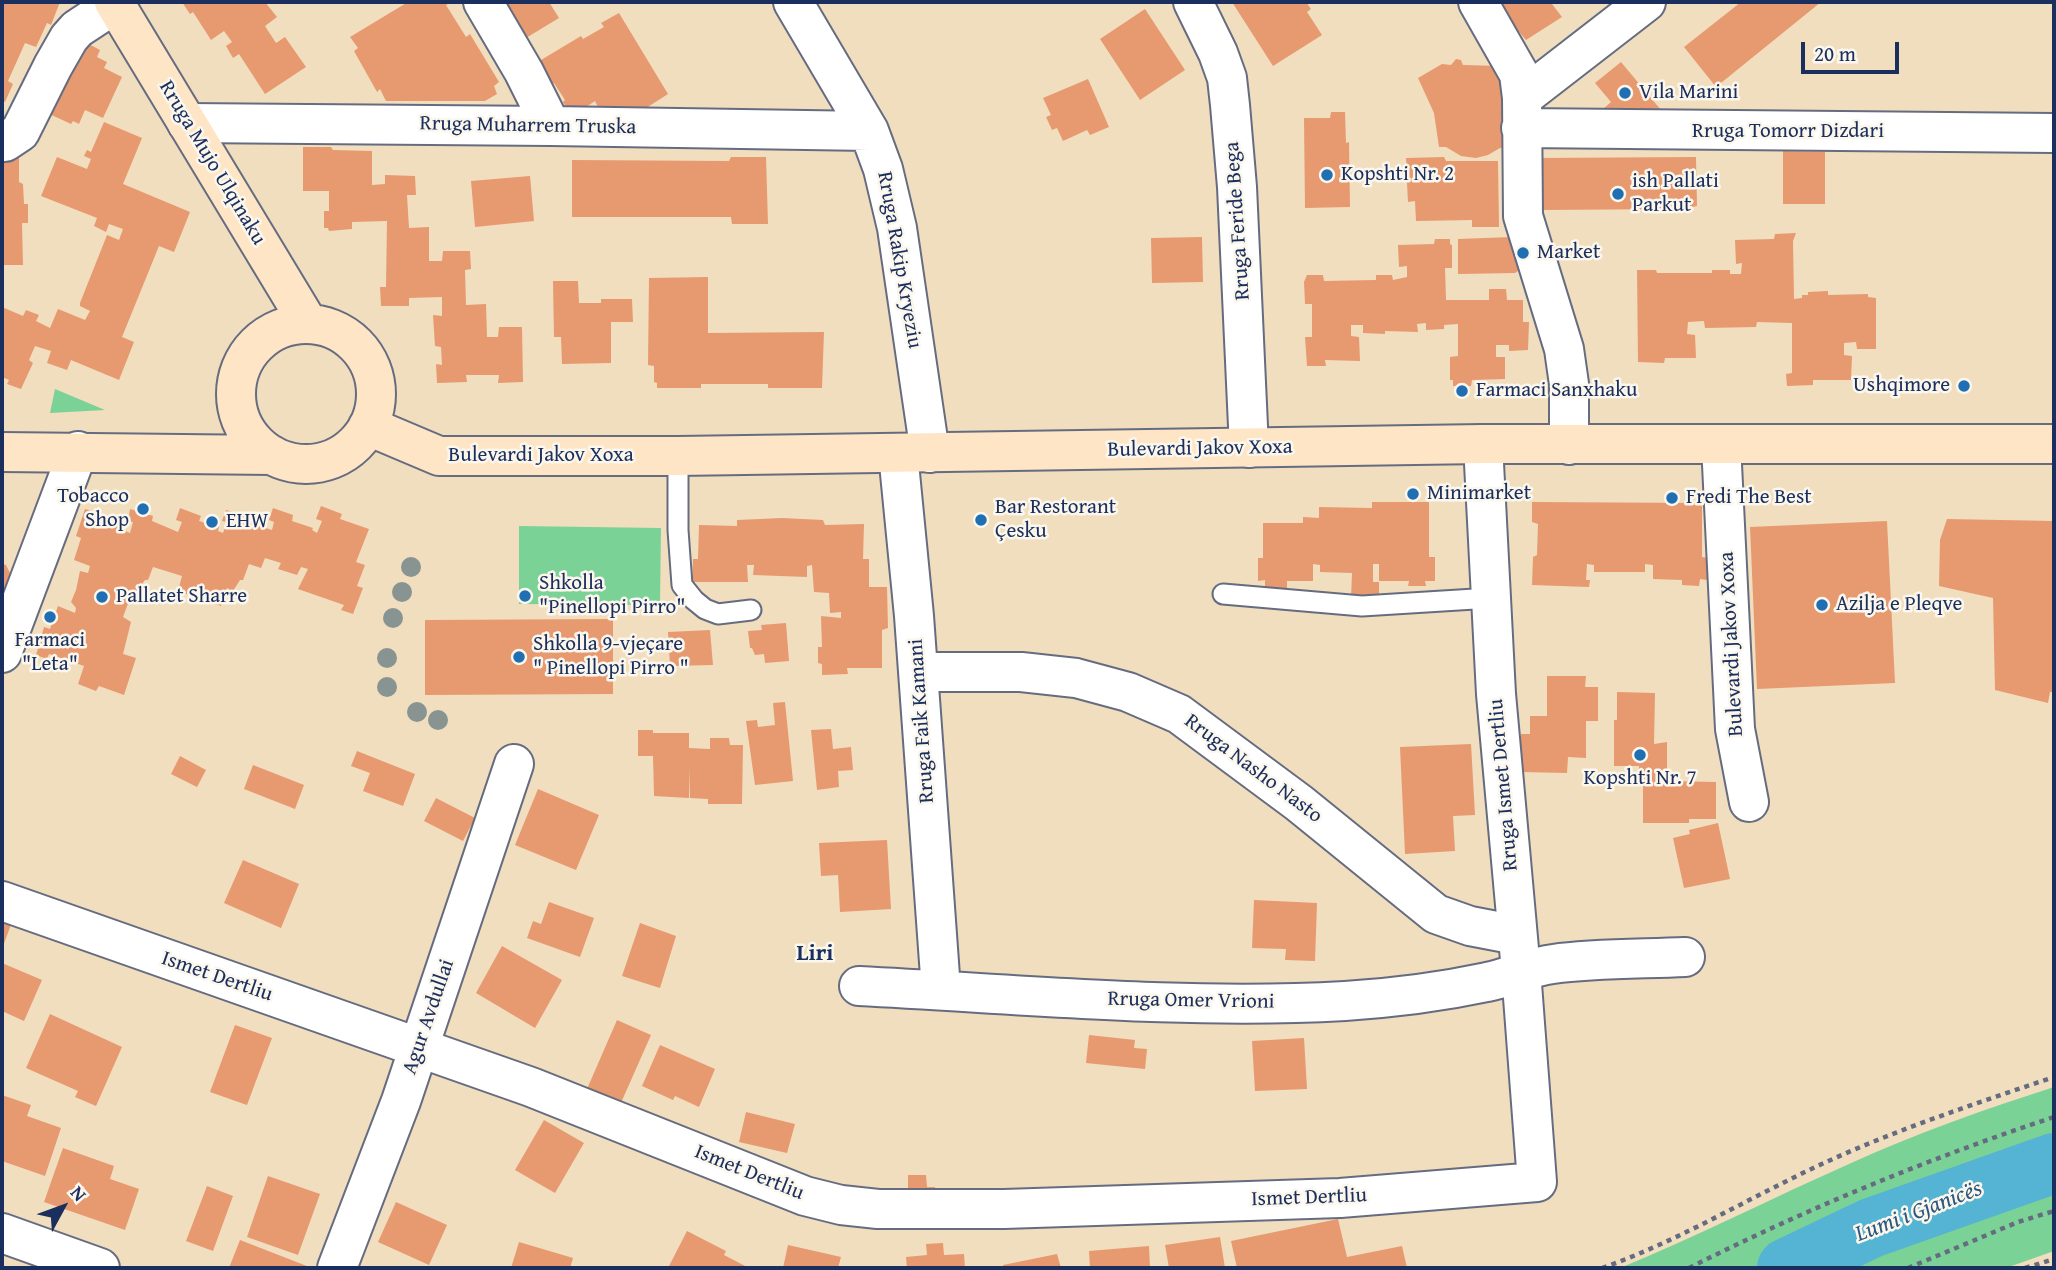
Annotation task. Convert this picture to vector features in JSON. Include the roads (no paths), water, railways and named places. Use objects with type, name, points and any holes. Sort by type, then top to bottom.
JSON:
[{"type":"main road","name":"Rruga Mujo Ulqinaku","points":[[115,3],[308,323]]},
{"type":"main road","points":[[308,323],[340,332],[355,343],[366,358],[373,375],[376,393],[374,411],[368,426],[356,443],[342,454],[325,461],[307,464],[289,462],[272,455],[257,445],[245,429],[238,413],[235,395],[237,377],[244,360],[255,345],[286,326],[308,323]]},
{"type":"main road","name":"Bulevardi Jakov Xoxa","points":[[368,426],[439,456],[678,456],[1483,444],[2054,443]]},
{"type":"main road","points":[[2,452],[272,455]]},
{"type":"street","points":[[484,2],[551,126]]},
{"type":"street","name":"Rruga Feride Bega","points":[[1193,2],[1227,79],[1242,276],[1249,448]]},
{"type":"street","points":[[1478,2],[1519,74],[1523,216],[1564,349],[1569,384],[1569,444]]},
{"type":"street","points":[[1522,113],[1646,2]]},
{"type":"street","name":"Rruga Mujo Ulqinaku","points":[[2,142],[20,132],[52,66],[69,38],[77,29],[115,3]]},
{"type":"street","name":"Rruga Rakip Kryeziu","points":[[796,3],[869,131],[883,169],[897,228],[914,453]]},
{"type":"street","name":"Rruga Tomorr Dizdari","points":[[1522,113],[2054,134]]},
{"type":"street","name":"Rruga Muharrem Truska","points":[[187,123],[869,131]]},
{"type":"street","name":"Rruga Ismet Dertliu","points":[[1483,444],[1496,694],[1537,1182]]},
{"type":"street","name":"Bulevardi Jakov Xoxa","points":[[1721,444],[1735,729],[1749,802]]},
{"type":"street","points":[[2,653],[78,451]]},
{"type":"street","name":"Rruga Faik Kamani","points":[[914,453],[918,671],[941,990]]},
{"type":"street","name":"Rruga Nasho Nasto","points":[[918,671],[1020,672],[1076,678],[1128,692],[1179,714],[1299,803],[1436,914],[1469,926],[1519,953]]},
{"type":"street","name":"Agur Avdullai","points":[[337,1268],[376,1170],[419,1048],[514,764]]},
{"type":"street","name":"Ismet Dertliu","points":[[2,901],[531,1087],[805,1196],[841,1205],[878,1209],[1004,1209],[1340,1198],[1537,1182]]},
{"type":"street","points":[[1519,953],[1555,963],[1685,957]]},
{"type":"street","name":"Rruga Omer Vrioni","points":[[859,986],[1208,1003],[1282,1003],[1393,997],[1490,982],[1519,953]]},
{"type":"street","points":[[2,1233],[100,1268]]},
{"type":"lane","points":[[678,456],[678,530],[682,585],[700,605],[718,614],[751,610]]},
{"type":"lane","points":[[1223,594],[1362,606],[1491,598]]},
{"type":"waterway","name":"Lumi i Gjanicës","points":[[1787,1268],[1871,1228],[2054,1163]]},
{"type":"place","name":"Vila Marini","points":[[1625,93]]},
{"type":"place","name":"Kopshti Nr. 2","points":[[1327,175]]},
{"type":"place","name":"ish Pallati Parkut","points":[[1618,194]]},
{"type":"place","name":"Market","points":[[1523,253]]},
{"type":"place","name":"Ushqimore","points":[[1964,386]]},
{"type":"place","name":"Farmaci Sanxhaku","points":[[1462,391]]},
{"type":"place","name":"Minimarket","points":[[1413,494]]},
{"type":"place","name":"Fredi The Best","points":[[1672,498]]},
{"type":"place","name":"Tobacco Shop","points":[[143,509]]},
{"type":"place","name":"Bar Restorant Çesku","points":[[981,520]]},
{"type":"place","name":"EHW","points":[[212,522]]},
{"type":"place","name":"Shkolla \"Pinellopi Pirro\"","points":[[525,596]]},
{"type":"place","name":"Pallatet Sharre","points":[[102,597]]},
{"type":"place","name":"Azilja e Pleqve","points":[[1822,605]]},
{"type":"place","name":"Farmaci \"Leta\"","points":[[50,617]]},
{"type":"place","name":"Shkolla 9-vjeçare \" Pinellopi Pirro \"","points":[[519,657]]},
{"type":"place","name":"Kopshti Nr. 7","points":[[1640,755]]},
{"type":"district","name":"Liri","points":[[815,954]]}]
